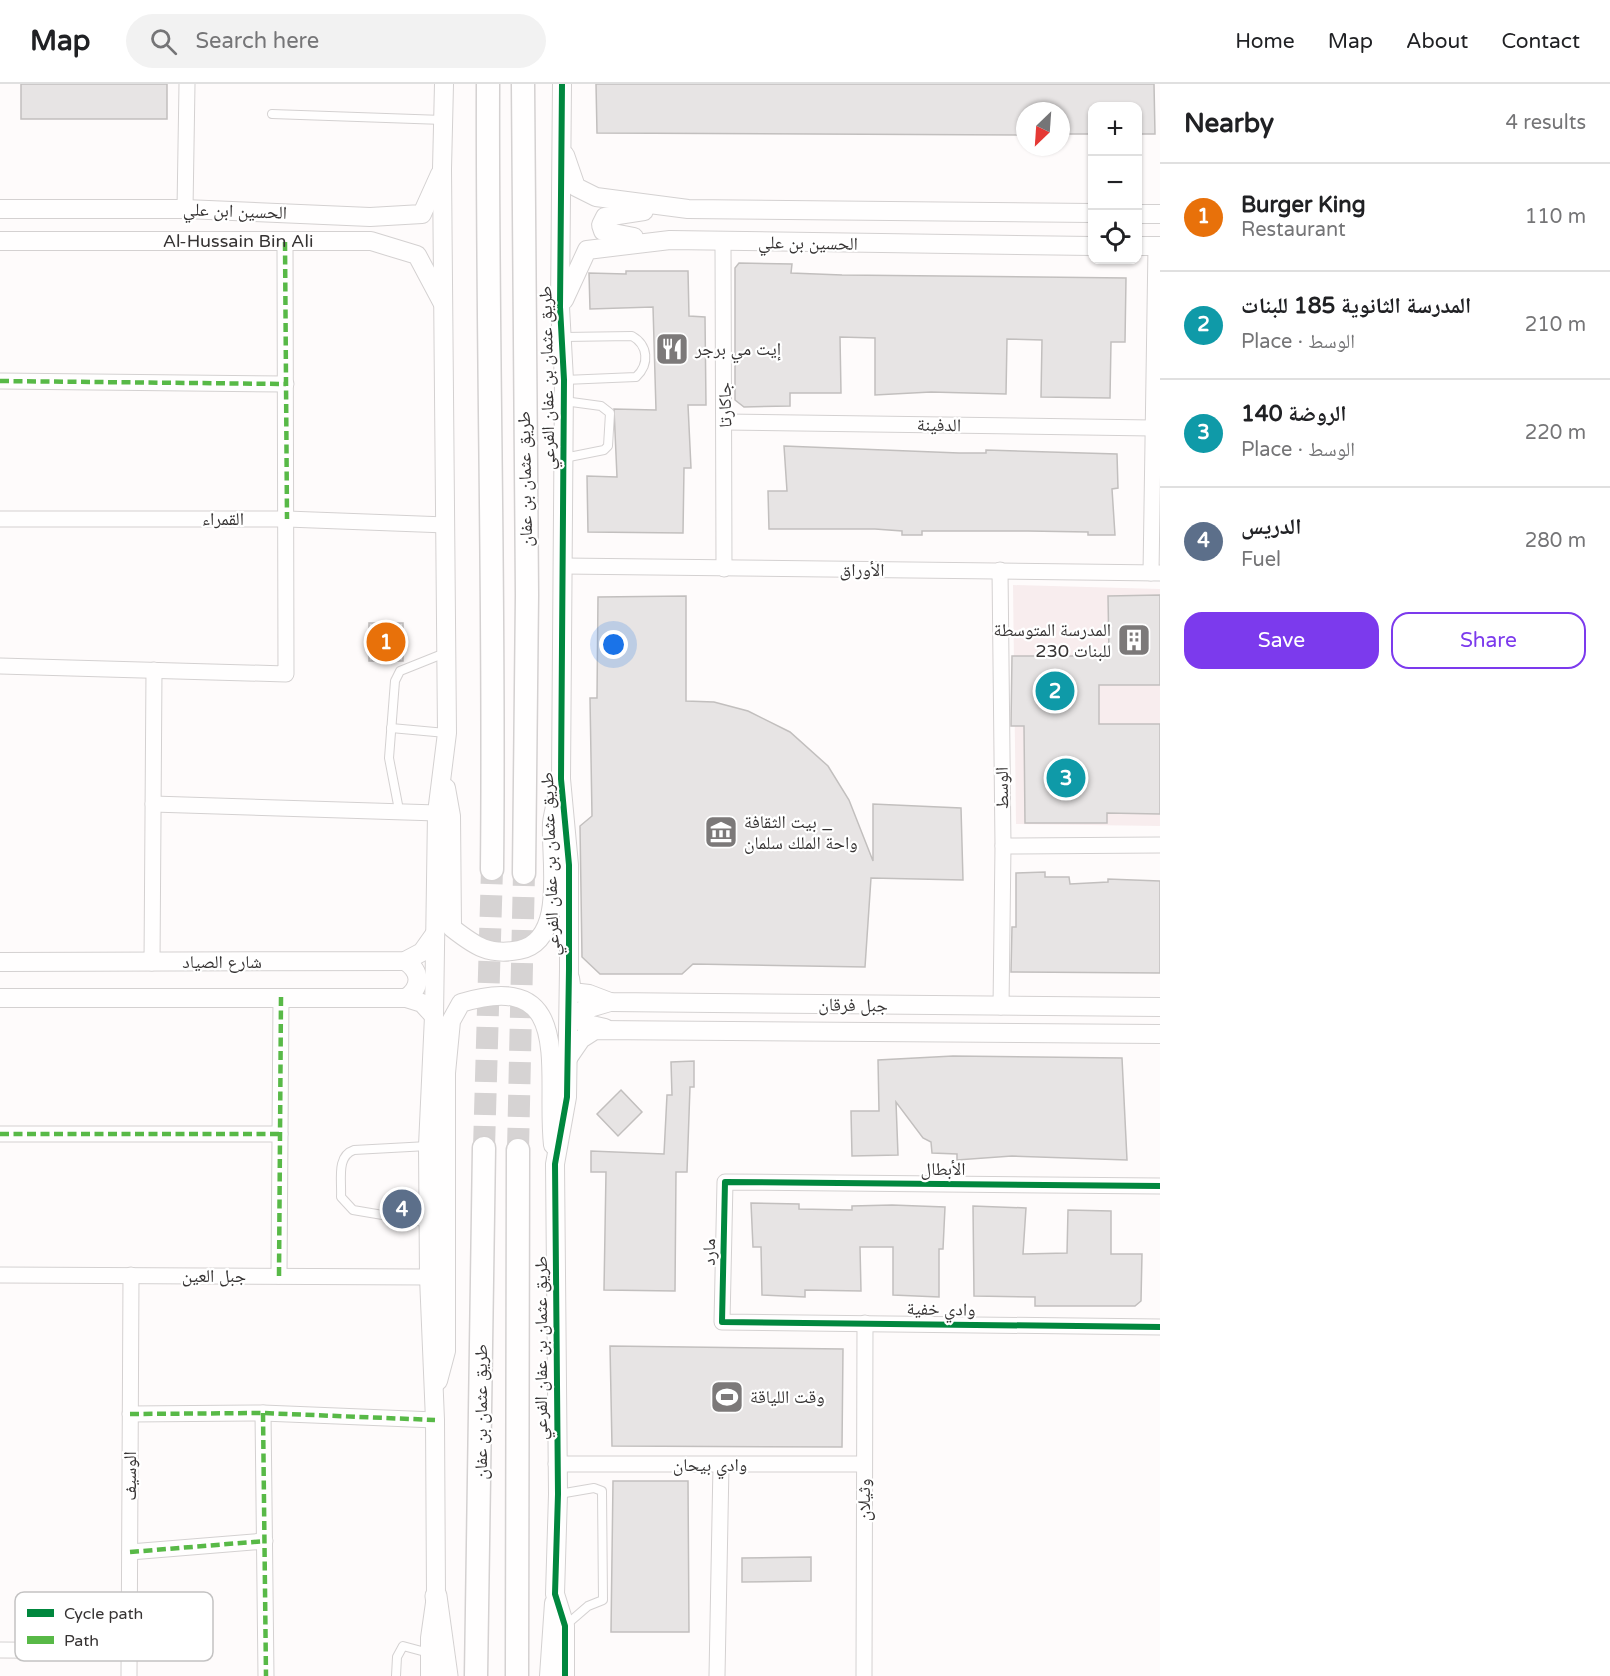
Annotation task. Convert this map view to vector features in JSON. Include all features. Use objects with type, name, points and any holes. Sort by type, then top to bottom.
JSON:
[{"type":"main road","name":"طريق عثمان بن عفان","points":[[488,84],[489,433],[494,661],[492,869]]},
{"type":"main road","name":"طريق عثمان بن عفان","points":[[523,84],[527,595],[524,873]]},
{"type":"main road","name":"طريق عثمان بن عفان","points":[[477,1676],[483,1148]]},
{"type":"main road","name":"طريق عثمان بن عفان","points":[[517,1676],[518,1150]]},
{"type":"main road","points":[[436,1596],[447,1676]]},
{"type":"street","points":[[185,209],[187,84]]},
{"type":"street","points":[[430,1676],[429,1638],[436,1596],[435,1420],[429,1277],[428,1146],[434,1016],[437,813],[447,733],[442,169],[444,84]]},
{"type":"street","name":"طريق عثمان بن عفان الفرعي","points":[[562,84],[560,143],[564,458],[561,779],[567,832],[569,969],[567,1097],[555,1164],[558,1494],[555,1594],[565,1626],[565,1676]]},
{"type":"street","name":"الحسين بن علي","points":[[560,143],[576,187],[596,197],[673,207],[1088,213]]},
{"type":"street","name":"الحسين ابن علي","points":[[0,209],[185,209],[370,217],[422,214],[442,169]]},
{"type":"street","points":[[670,240],[613,234],[603,231],[601,225],[604,217],[612,214],[673,207]]},
{"type":"street","points":[[1142,214],[1160,214]]},
{"type":"street","points":[[370,217],[371,241]]},
{"type":"street","name":"الحسين بن علي","points":[[561,307],[587,250],[670,240],[1088,246]]},
{"type":"street","name":"Al-Hussain Bin Ali","points":[[0,241],[371,241],[417,255],[444,306]]},
{"type":"street","points":[[0,666],[286,674],[285,242]]},
{"type":"street","name":"جاكارتا","points":[[723,242],[724,569]]},
{"type":"street","points":[[1142,246],[1158,246],[1152,428],[1156,573]]},
{"type":"street","points":[[0,381],[286,384]]},
{"type":"street","name":"الدفينة","points":[[725,422],[1152,428]]},
{"type":"street","name":"القمراء","points":[[0,519],[287,519],[446,525]]},
{"type":"street","name":"الأوراق","points":[[563,566],[1156,573]]},
{"type":"street","name":"الوسط","points":[[1000,570],[1003,846],[1001,1007]]},
{"type":"street","points":[[152,963],[154,670]]},
{"type":"street","points":[[443,766],[451,816],[452,928],[472,944],[500,954],[530,948],[543,935],[550,918],[554,868],[552,822],[561,779]]},
{"type":"street","points":[[153,804],[437,813]]},
{"type":"street","points":[[1003,846],[1160,845]]},
{"type":"street","points":[[405,961],[422,952],[434,935]]},
{"type":"street","points":[[405,961],[413,966],[418,974],[418,984],[414,992],[406,998]]},
{"type":"street","name":"شارع الصياد","points":[[0,962],[405,961]]},
{"type":"street","name":"جبل فرقان","points":[[569,969],[572,992],[589,994],[610,1002],[1160,1007]]},
{"type":"street","points":[[433,1399],[446,1351],[446,1073],[451,1021],[461,1003],[487,995],[506,995],[529,1001],[543,1016],[549,1031],[550,1114],[555,1164]]},
{"type":"street","points":[[279,1276],[281,997]]},
{"type":"street","name":"شارع الصياد","points":[[0,998],[406,998]]},
{"type":"street","points":[[406,998],[422,1003],[434,1016]]},
{"type":"street","points":[[610,1002],[584,1010],[583,1023],[617,1030]]},
{"type":"street","name":"جبل فرقان","points":[[568,1058],[581,1039],[595,1030],[1160,1034]]},
{"type":"street","points":[[0,1134],[280,1134]]},
{"type":"street","name":"الأبطال","points":[[725,1182],[1160,1186]]},
{"type":"street","name":"مارد","points":[[722,1322],[725,1182]]},
{"type":"street","name":"جبل العين","points":[[0,1275],[429,1277]]},
{"type":"street","name":"الوسيف","points":[[130,1592],[131,1275]]},
{"type":"street","name":"وادي خفية","points":[[722,1322],[1160,1327]]},
{"type":"street","name":"وثيلان","points":[[864,1676],[865,1323]]},
{"type":"street","points":[[130,1414],[263,1413],[435,1420]]},
{"type":"street","points":[[263,1413],[266,1676]]},
{"type":"street","name":"وادي بيحان","points":[[556,1464],[864,1464]]},
{"type":"street","points":[[717,1676],[721,1465]]},
{"type":"street","points":[[130,1552],[265,1541]]},
{"type":"street","points":[[549,1676],[555,1594]]},
{"type":"street","points":[[0,1650],[15,1650]]},
{"type":"lane","points":[[272,114],[444,120]]},
{"type":"lane","points":[[564,337],[632,336],[645,347],[645,365],[636,376],[564,380]]},
{"type":"lane","points":[[564,401],[602,406],[610,413],[608,446],[604,450],[564,458]]},
{"type":"lane","points":[[399,810],[389,758],[397,675],[400,671],[446,653]]},
{"type":"lane","points":[[391,728],[447,733]]},
{"type":"lane","points":[[428,1146],[354,1150],[346,1153],[342,1158],[341,1197],[353,1210],[430,1223]]},
{"type":"lane","points":[[558,1494],[594,1488],[602,1491],[603,1600],[588,1606],[565,1626]]},
{"type":"lane","points":[[396,1676],[397,1657],[403,1646],[430,1653]]},
{"type":"shaded area","points":[[1013,585],[1160,589],[1160,826],[1016,824]]},
{"type":"building","points":[[21,84],[167,84],[167,119],[21,119]]},
{"type":"building","points":[[596,84],[1154,84],[1155,134],[1142,134],[1142,102],[1088,102],[1088,134],[1070,134],[1070,102],[1016,102],[1016,135],[597,133]]},
{"type":"building","points":[[739,263],[792,264],[791,273],[842,275],[1126,278],[1125,342],[1111,342],[1110,398],[1041,397],[1042,340],[1007,339],[1006,394],[931,392],[875,395],[875,338],[840,337],[841,393],[790,393],[790,406],[744,407],[735,400],[735,268]]},
{"type":"building","points":[[626,271],[688,271],[689,316],[705,317],[706,405],[688,405],[691,468],[684,468],[683,533],[588,532],[587,476],[617,477],[614,409],[656,410],[653,307],[590,309],[589,273],[626,274]]},
{"type":"building","points":[[784,446],[959,453],[986,453],[986,450],[1117,454],[1118,488],[1112,489],[1115,535],[1088,535],[1088,532],[922,531],[922,535],[902,535],[902,531],[875,529],[769,529],[768,491],[787,491]]},
{"type":"building","points":[[1160,595],[1160,685],[1099,685],[1099,724],[1160,724],[1160,814],[1107,813],[1107,823],[1025,823],[1024,726],[1011,726],[1012,656],[1109,656],[1108,596]]},
{"type":"building","name":"بيت الثقافة _ واحة الملك سلمان","points":[[686,596],[686,701],[714,702],[748,711],[790,732],[828,766],[849,800],[873,861],[873,804],[961,808],[963,880],[871,878],[865,967],[693,964],[682,974],[600,974],[582,957],[580,826],[592,816],[590,698],[597,698],[598,597]]},
{"type":"building","points":[[369,623],[403,623],[403,661],[369,661]]},
{"type":"building","points":[[1045,872],[1045,877],[1069,877],[1070,884],[1108,882],[1108,879],[1160,881],[1160,973],[1011,972],[1012,927],[1016,927],[1016,873]]},
{"type":"building","points":[[953,1056],[1122,1058],[1127,1160],[1012,1156],[957,1160],[957,1154],[932,1153],[931,1142],[923,1138],[896,1102],[898,1155],[852,1156],[851,1111],[879,1111],[878,1060]]},
{"type":"building","points":[[694,1061],[694,1087],[690,1087],[687,1172],[676,1172],[675,1291],[604,1290],[606,1172],[591,1172],[591,1151],[664,1154],[667,1095],[672,1095],[671,1062]]},
{"type":"building","points":[[621,1090],[642,1112],[618,1136],[597,1114]]},
{"type":"building","points":[[751,1203],[799,1204],[799,1209],[852,1210],[852,1206],[892,1205],[945,1207],[943,1249],[939,1249],[939,1297],[893,1295],[893,1247],[860,1247],[861,1291],[805,1290],[805,1297],[762,1295],[761,1247],[753,1247]]},
{"type":"building","points":[[973,1206],[1026,1208],[1023,1254],[1067,1253],[1068,1210],[1111,1211],[1111,1254],[1142,1254],[1141,1301],[1135,1306],[1035,1306],[1035,1297],[974,1296]]},
{"type":"building","name":"وقت اللياقة","points":[[610,1346],[843,1349],[842,1447],[612,1446]]},
{"type":"building","points":[[613,1481],[688,1481],[689,1632],[611,1632]]},
{"type":"building","points":[[811,1557],[811,1581],[742,1582],[742,1558]]},
{"type":"tunnel","points":[[484,1148],[492,869]]},
{"type":"tunnel","points":[[518,1150],[524,873]]},
{"type":"marked path","points":[[285,242],[287,519]]},
{"type":"marked path","points":[[0,381],[286,384]]},
{"type":"marked path","points":[[279,1276],[281,997]]},
{"type":"marked path","points":[[0,1134],[280,1134]]},
{"type":"marked path","points":[[263,1413],[266,1676]]},
{"type":"marked path","points":[[130,1414],[263,1413],[435,1420]]},
{"type":"marked path","points":[[130,1552],[265,1541]]},
{"type":"cycle path","points":[[562,84],[560,307],[564,380],[561,779],[569,865],[569,969],[567,1097],[555,1164],[558,1494],[555,1594],[565,1626],[565,1676]]},
{"type":"cycle path","points":[[1160,1186],[725,1182],[722,1322],[1160,1327]]},
{"type":"place","name":"إيت مي برجر","points":[[672,349]]},
{"type":"place","name":"المدرسة المتوسطة 230 للبنات","points":[[1134,640]]},
{"type":"place","name":"Burger King","points":[[386,642]]},
{"type":"place","name":"المدرسة الثانوية 185 للبنات","points":[[1055,691]]},
{"type":"place","name":"الروضة 140","points":[[1066,778]]},
{"type":"place","name":"بيت الثقافة _ واحة الملك سلمان","points":[[721,832]]},
{"type":"place","name":"الدريس","points":[[402,1209]]},
{"type":"place","name":"وقت اللياقة","points":[[727,1397]]}]
